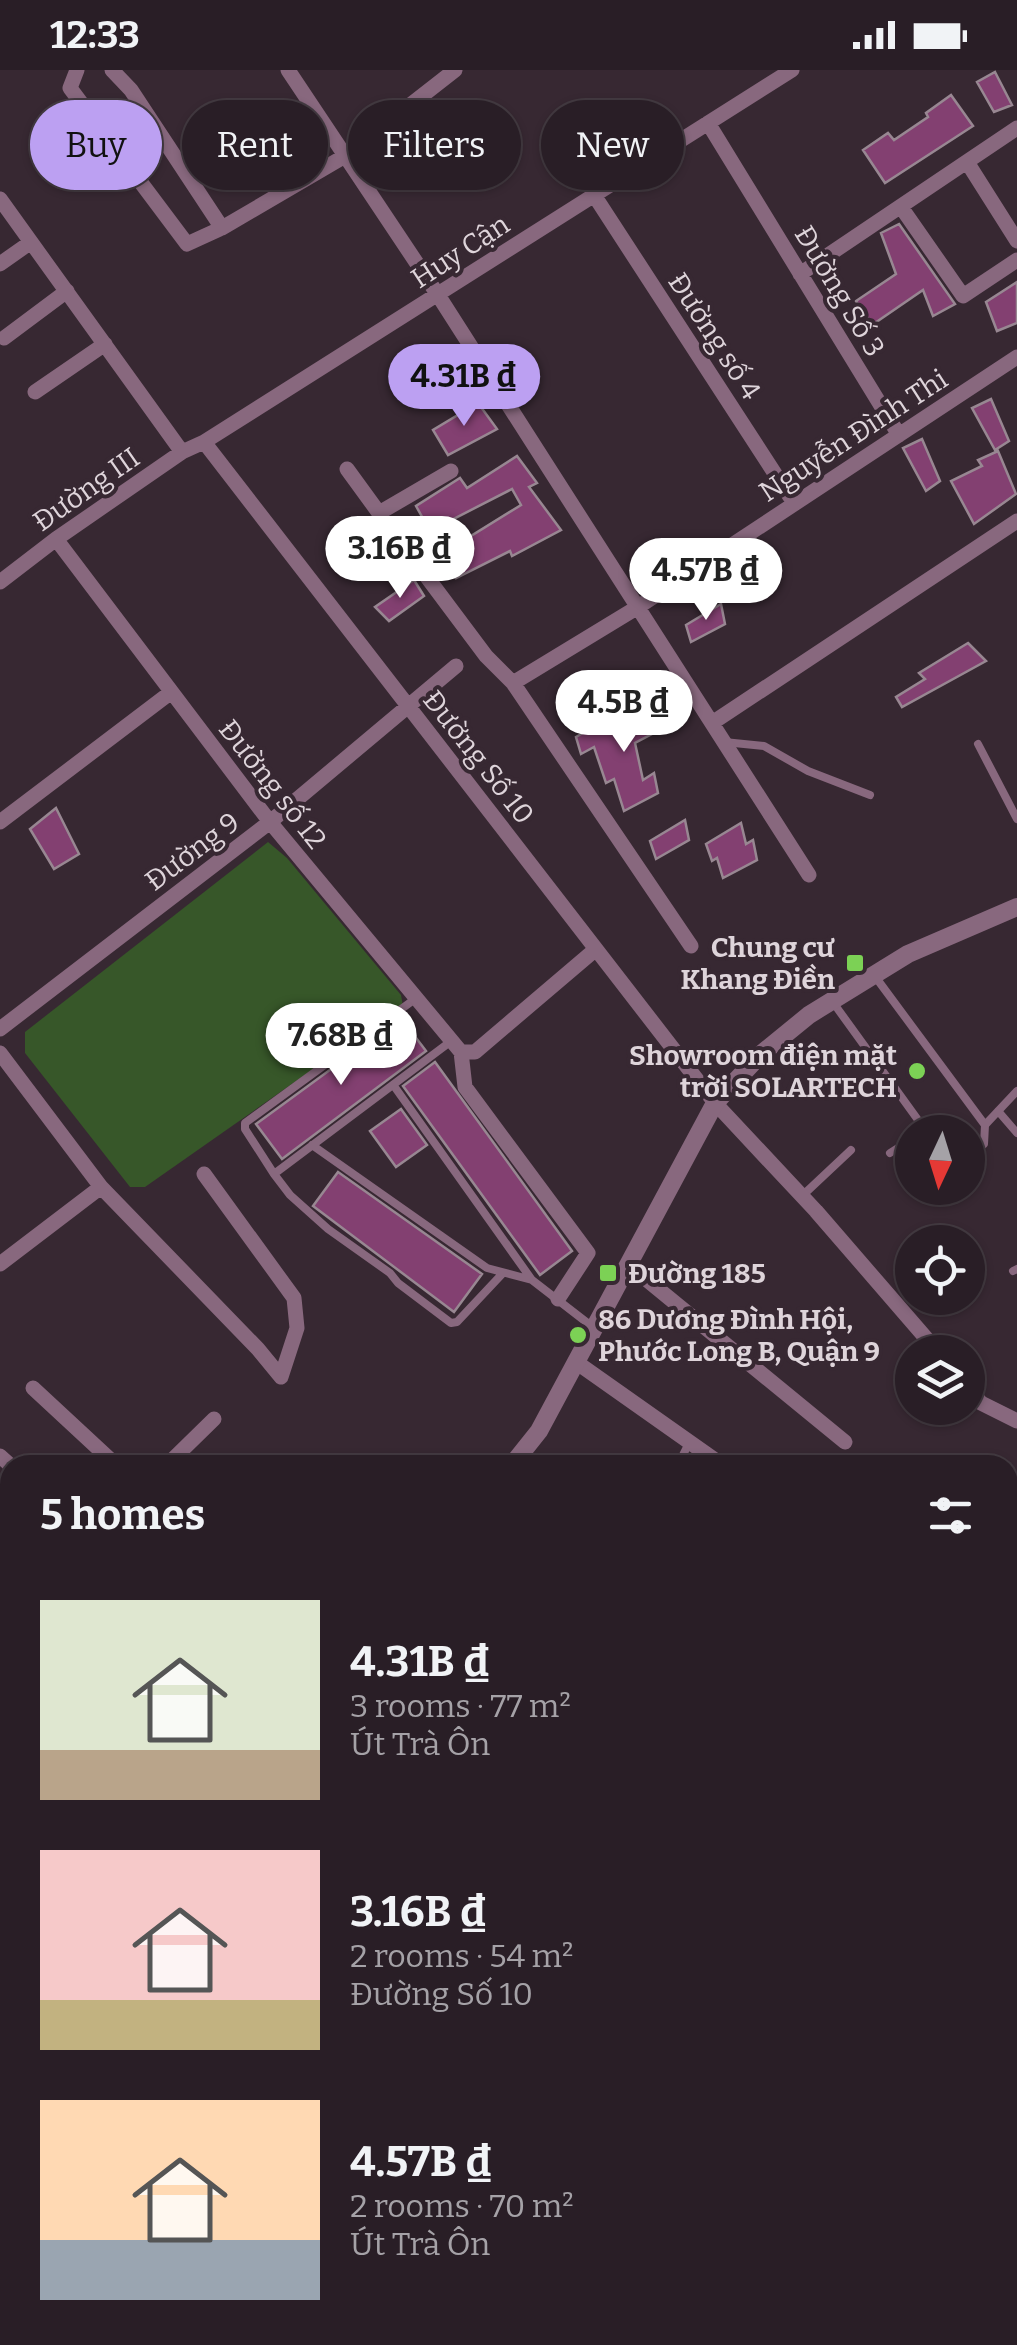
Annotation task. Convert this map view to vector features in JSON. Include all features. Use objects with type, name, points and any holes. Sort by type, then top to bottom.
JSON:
[{"type":"street","points":[[77,70],[70,88],[187,244],[222,228],[345,156],[444,73]]},
{"type":"street","points":[[112,70],[132,90],[222,228]]},
{"type":"street","points":[[288,70],[438,295],[809,875]]},
{"type":"street","name":"Huy Cận","points":[[204,442],[792,70]]},
{"type":"street","name":"Đường Số 3","points":[[708,123],[898,435]]},
{"type":"street","points":[[800,274],[1017,128]]},
{"type":"street","points":[[968,162],[1017,241]]},
{"type":"street","name":"Đường số 4","points":[[594,195],[794,504]]},
{"type":"street","points":[[0,198],[182,452]]},
{"type":"street","points":[[901,206],[964,296],[1017,260]]},
{"type":"street","points":[[0,264],[31,242]]},
{"type":"street","points":[[4,338],[67,292]]},
{"type":"street","points":[[35,392],[105,344]]},
{"type":"street","name":"Nguyễn Đình Thi","points":[[513,683],[638,607],[1017,357]]},
{"type":"street","name":"Đường III","points":[[0,582],[182,452],[204,442]]},
{"type":"street","name":"Đường Số 10","points":[[204,442],[714,1102],[923,1335]]},
{"type":"street","points":[[346,469],[486,656],[513,683],[691,946]]},
{"type":"street","points":[[379,513],[451,471]]},
{"type":"street","points":[[712,723],[1017,521]]},
{"type":"street","name":"Đường số 12","points":[[56,539],[270,822],[455,1047]]},
{"type":"street","name":"Đường 9","points":[[0,1029],[270,822],[456,666]]},
{"type":"street","points":[[0,822],[170,694]]},
{"type":"street","points":[[520,1455],[539,1431],[630,1266],[714,1102],[760,1055],[809,1015],[908,954],[1017,906]]},
{"type":"street","points":[[558,1299],[588,1254],[465,1086],[455,1047],[475,1052],[596,949]]},
{"type":"street","points":[[0,1053],[101,1187],[258,1349],[281,1378],[297,1328],[294,1298],[204,1174]]},
{"type":"street","points":[[0,1264],[101,1187]]},
{"type":"street","points":[[630,1266],[845,1442]]},
{"type":"street","points":[[576,1362],[706,1455]]},
{"type":"street","points":[[33,1388],[105,1455]]},
{"type":"street","points":[[985,1405],[1017,1422]]},
{"type":"street","points":[[177,1455],[214,1419]]},
{"type":"lane","points":[[724,742],[764,746],[808,771],[870,796]]},
{"type":"lane","points":[[978,744],[1017,819]]},
{"type":"lane","points":[[874,975],[977,1115]]},
{"type":"lane","points":[[415,999],[245,1123],[245,1129],[274,1174],[328,1229],[451,1323],[457,1322],[504,1273]]},
{"type":"lane","points":[[832,1001],[914,1115]]},
{"type":"lane","points":[[274,1174],[394,1086],[455,1047]]},
{"type":"lane","points":[[394,1086],[532,1280],[594,1328]]},
{"type":"lane","points":[[985,1124],[1017,1091]]},
{"type":"lane","points":[[998,1112],[1017,1133]]},
{"type":"lane","points":[[312,1145],[487,1268],[532,1280]]},
{"type":"lane","points":[[802,1196],[852,1150]]},
{"type":"lane","points":[[890,1153],[895,1150]]},
{"type":"lane","points":[[683,1455],[689,1444]]},
{"type":"green space","points":[[268,842],[287,858],[401,995],[403,1006],[145,1187],[130,1187],[25,1053],[25,1032]]},
{"type":"building","points":[[995,72],[1012,105],[994,112],[977,82]]},
{"type":"building","points":[[951,95],[973,126],[885,183],[863,150],[888,133],[894,140],[928,117],[926,113]]},
{"type":"building","points":[[899,224],[955,304],[933,316],[923,290],[872,325],[856,301],[896,274],[881,233]]},
{"type":"building","points":[[1017,282],[1017,323],[997,331],[986,302]]},
{"type":"building","points":[[991,399],[1009,441],[995,450],[972,408]]},
{"type":"building","points":[[478,403],[497,429],[448,455],[433,430]]},
{"type":"building","points":[[922,439],[940,481],[926,491],[903,448]]},
{"type":"building","points":[[998,451],[1016,494],[974,524],[951,481],[982,466],[978,460]]},
{"type":"building","points":[[517,456],[537,483],[529,487],[561,530],[512,556],[510,551],[456,578],[442,554],[521,505],[512,489],[430,531],[416,506],[460,478],[467,488]]},
{"type":"building","points":[[414,580],[424,596],[389,621],[375,607]]},
{"type":"building","points":[[721,604],[725,624],[691,642],[686,625]]},
{"type":"building","points":[[968,643],[986,661],[902,707],[896,697],[925,679],[919,673]]},
{"type":"building","points":[[665,705],[669,725],[635,743],[643,780],[654,773],[658,793],[624,811],[614,779],[606,783],[594,747],[581,754],[576,737],[611,716],[615,735]]},
{"type":"building","points":[[56,808],[79,854],[54,869],[30,829]]},
{"type":"building","points":[[685,820],[689,840],[656,859],[650,841]]},
{"type":"building","points":[[741,823],[746,844],[753,840],[757,860],[723,878],[717,858],[712,861],[706,844]]},
{"type":"building","points":[[401,1018],[426,1051],[282,1159],[256,1124]]},
{"type":"building","points":[[435,1062],[572,1251],[540,1275],[403,1086]]},
{"type":"building","points":[[401,1109],[427,1145],[396,1167],[370,1131]]},
{"type":"building","points":[[338,1172],[482,1274],[454,1312],[313,1206]]},
{"type":"place","name":"Chung cư Khang Điền","points":[[855,963]]},
{"type":"place","name":"Showroom điện mặt trời SOLARTECH","points":[[917,1071]]},
{"type":"place","name":"Đường 185","points":[[608,1273]]},
{"type":"place","name":"86 Dương Đình Hội, Phước Long B, Quận 9","points":[[578,1335]]}]
